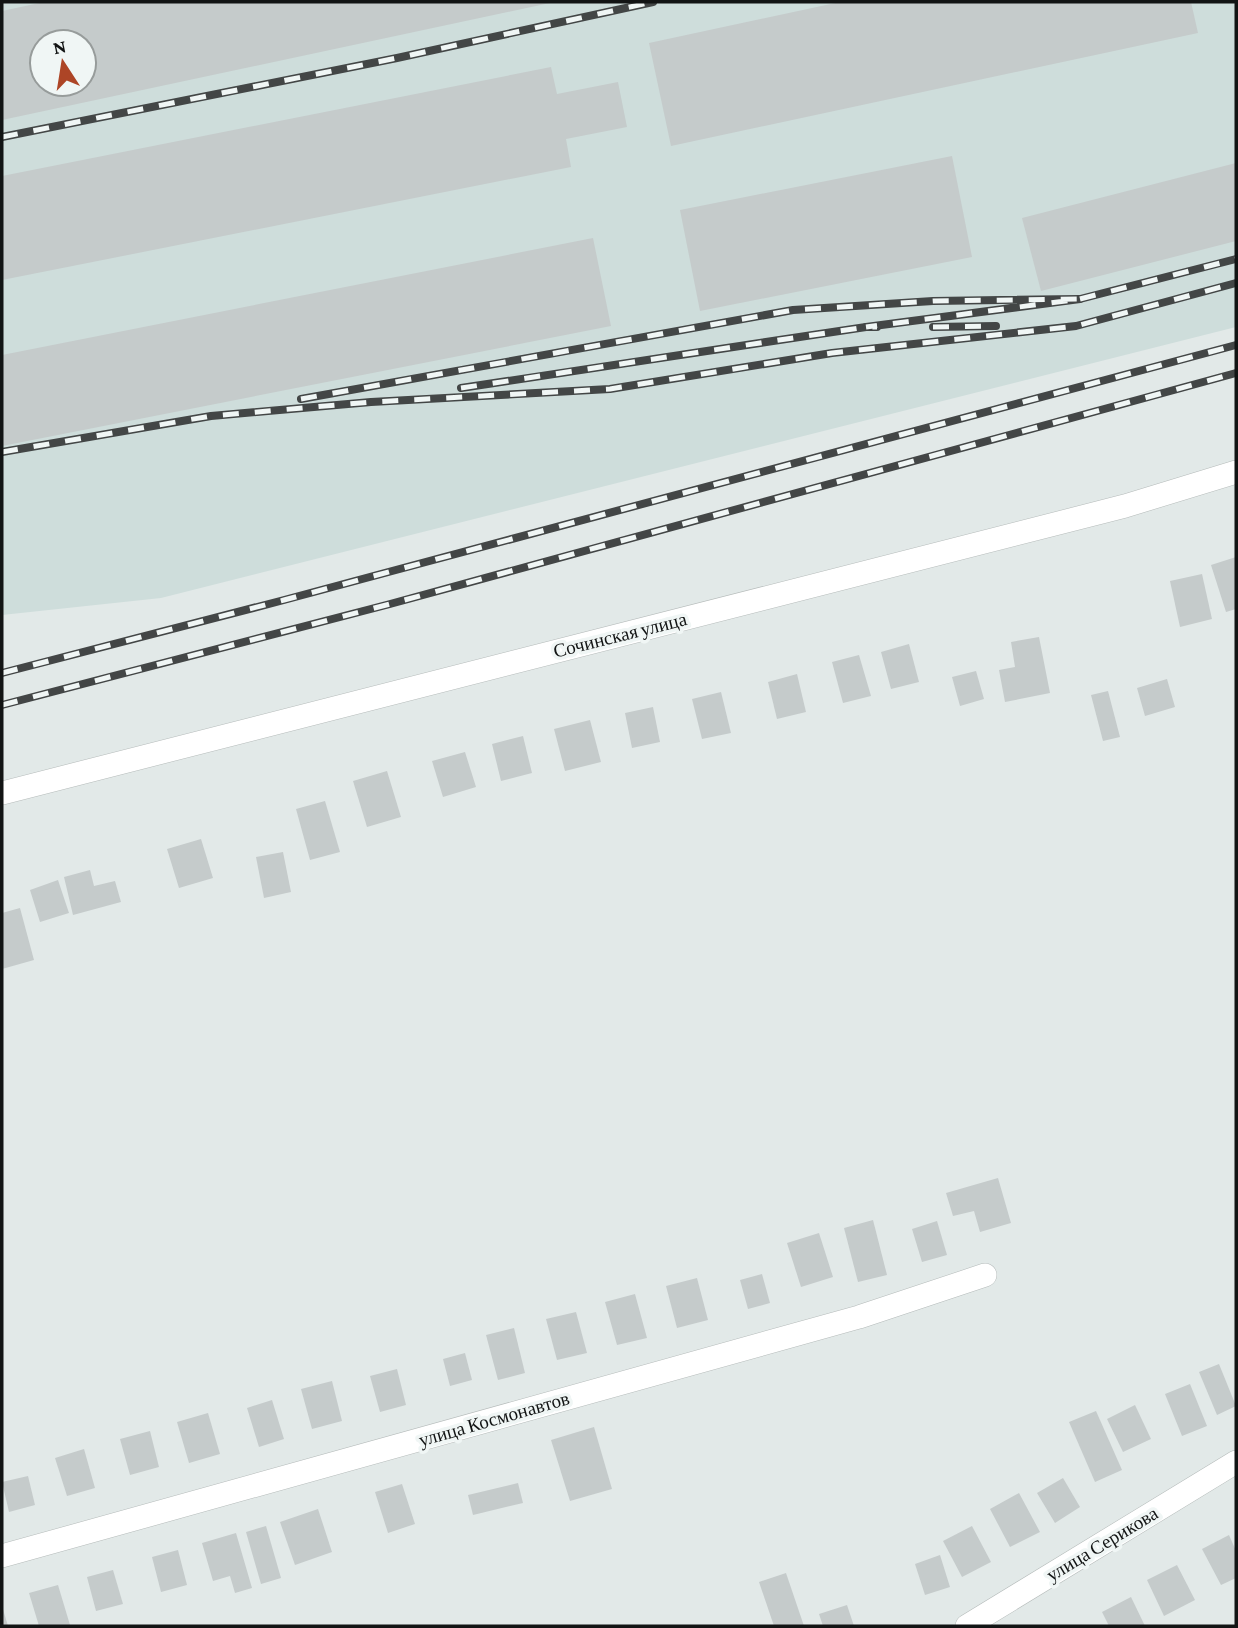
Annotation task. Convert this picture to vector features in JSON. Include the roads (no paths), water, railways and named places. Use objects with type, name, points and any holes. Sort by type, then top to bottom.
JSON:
[{"type":"street","name":"Сочинская улица","points":[[2,793],[1125,506],[1236,472]]},
{"type":"street","name":"улица Космонавтов","points":[[2,1556],[859,1317],[985,1275]]},
{"type":"street","name":"улица Серикова","points":[[967,1626],[1236,1462]]},
{"type":"railway","points":[[2,137],[397,58],[653,2]]},
{"type":"railway","points":[[1080,299],[1236,259]]},
{"type":"railway","points":[[2,452],[211,416],[371,402],[610,389],[832,353],[1076,326],[1236,283]]},
{"type":"railway","points":[[301,399],[793,310],[933,301],[1080,299],[866,327]]},
{"type":"railway","points":[[933,327],[996,326]]},
{"type":"railway","points":[[461,388],[877,327]]},
{"type":"railway","points":[[2,673],[1236,345]]},
{"type":"railway","points":[[2,705],[390,604],[1236,373]]}]
